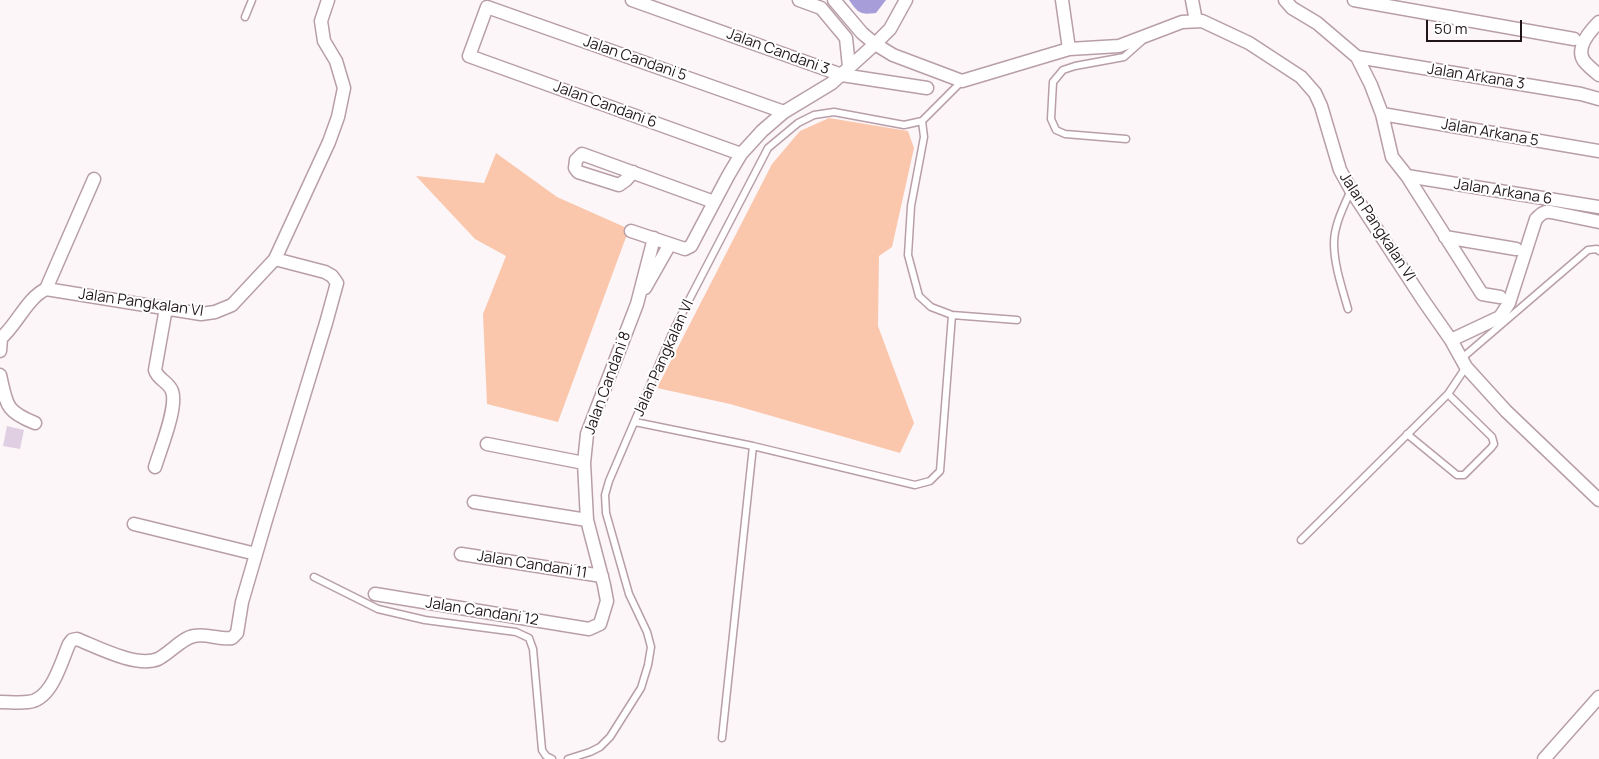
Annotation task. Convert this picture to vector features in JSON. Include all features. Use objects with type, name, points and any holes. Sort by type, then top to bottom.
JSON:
[{"type":"street","name":"Jalan Pangkalan VI","points":[[46,289],[201,314],[215,312],[232,305],[275,258],[329,142],[338,117],[344,88],[336,61],[324,41],[321,21],[328,0]]},
{"type":"street","name":"Jalan Candani 3","points":[[632,0],[845,71],[927,88]]},
{"type":"street","points":[[799,0],[819,4],[846,38],[845,71]]},
{"type":"street","points":[[834,0],[862,33],[875,44],[893,55],[962,81]]},
{"type":"street","points":[[631,231],[685,249],[691,246],[741,154],[762,131],[784,112],[832,83],[875,44],[890,29],[906,0]]},
{"type":"street","points":[[1062,0],[1069,49]]},
{"type":"street","points":[[1192,0],[1196,21]]},
{"type":"street","points":[[1285,0],[1292,8],[1317,23],[1357,57],[1371,85],[1382,114],[1392,157],[1407,176],[1482,294],[1500,296]]},
{"type":"street","points":[[1354,0],[1574,39]]},
{"type":"street","name":"Jalan Candani 6","points":[[487,7],[469,56],[741,154]]},
{"type":"street","name":"Jalan Candani 5","points":[[487,7],[784,112]]},
{"type":"street","name":"Jalan Pangkalan VI","points":[[962,81],[1069,49],[1119,46],[1182,22],[1202,21],[1249,43],[1300,77],[1315,93],[1321,106],[1340,170],[1351,190],[1423,300],[1452,340],[1464,363],[1506,411],[1599,500]]},
{"type":"street","points":[[1599,22],[1587,36],[1583,44],[1582,54],[1584,61],[1599,75]]},
{"type":"street","name":"Jalan Arkana 3","points":[[1357,57],[1597,98]]},
{"type":"street","name":"Jalan Arkana 5","points":[[1382,114],[1599,151]]},
{"type":"street","points":[[633,172],[714,202]]},
{"type":"street","name":"Jalan Arkana 6","points":[[1407,176],[1599,207]]},
{"type":"street","points":[[0,351],[1,338],[39,293],[46,289],[94,179]]},
{"type":"street","points":[[1452,340],[1500,317],[1504,312],[1509,303],[1536,219],[1542,213],[1546,211],[1599,222]]},
{"type":"street","points":[[1445,237],[1516,248]]},
{"type":"street","name":"Jalan Candani 8","points":[[588,630],[600,624],[607,601],[587,520],[584,463],[587,434],[637,304],[654,238]]},
{"type":"street","name":"Jalan Candani 8","points":[[637,304],[670,244]]},
{"type":"street","points":[[0,702],[30,702],[48,690],[56,678],[72,640],[77,639],[135,660],[146,661],[156,660],[188,638],[196,635],[220,639],[232,638],[236,633],[242,602],[336,283],[332,276],[324,272],[275,258]]},
{"type":"street","points":[[155,467],[174,402],[171,389],[157,376],[155,370],[166,308]]},
{"type":"street","points":[[0,375],[10,409],[21,418],[35,423]]},
{"type":"street","points":[[487,444],[584,463]]},
{"type":"street","points":[[474,502],[587,520]]},
{"type":"street","points":[[134,524],[256,554]]},
{"type":"street","name":"Jalan Candani 11","points":[[461,554],[602,576]]},
{"type":"street","name":"Jalan Candani 12","points":[[375,594],[588,630]]},
{"type":"street","points":[[1544,759],[1599,697]]},
{"type":"lane","points":[[245,17],[252,0]]},
{"type":"lane","points":[[1126,139],[1065,134],[1056,130],[1051,119],[1053,82],[1063,70],[1075,66],[1124,58],[1152,32]]},
{"type":"lane","name":"Jalan Pangkalan VI","points":[[568,759],[600,747],[610,738],[641,688],[651,647],[647,632],[629,594],[606,513],[605,495],[609,481],[674,329],[768,148],[798,123],[814,115],[834,112],[904,125],[922,121],[962,81]]},
{"type":"lane","points":[[922,121],[924,137],[910,206],[908,255],[920,296],[931,307],[952,314],[1017,320]]},
{"type":"lane","points":[[1348,309],[1338,272],[1334,243],[1337,226],[1351,190]]},
{"type":"lane","points":[[1301,540],[1448,394],[1464,363],[1588,250],[1599,250]]},
{"type":"lane","points":[[635,422],[753,446],[915,485],[930,481],[940,471],[952,314]]},
{"type":"lane","points":[[1408,434],[1457,475],[1464,475],[1492,448],[1494,444],[1492,437],[1448,394]]},
{"type":"lane","points":[[722,738],[753,446]]},
{"type":"lane","points":[[314,577],[378,609],[425,620],[516,632],[529,638],[534,649],[542,750],[546,756],[552,759]]},
{"type":"shaded area","points":[[849,0],[886,0],[876,13],[866,14],[857,10]]},
{"type":"shaded area","points":[[829,118],[908,131],[914,148],[892,247],[879,256],[878,326],[914,423],[900,453],[730,404],[657,388],[772,164],[800,131]]},
{"type":"shaded area","points":[[496,153],[557,197],[629,229],[558,422],[487,404],[483,314],[506,256],[475,239],[416,176],[484,183]]},
{"type":"building","points":[[7,426],[24,430],[20,449],[3,446]]}]
